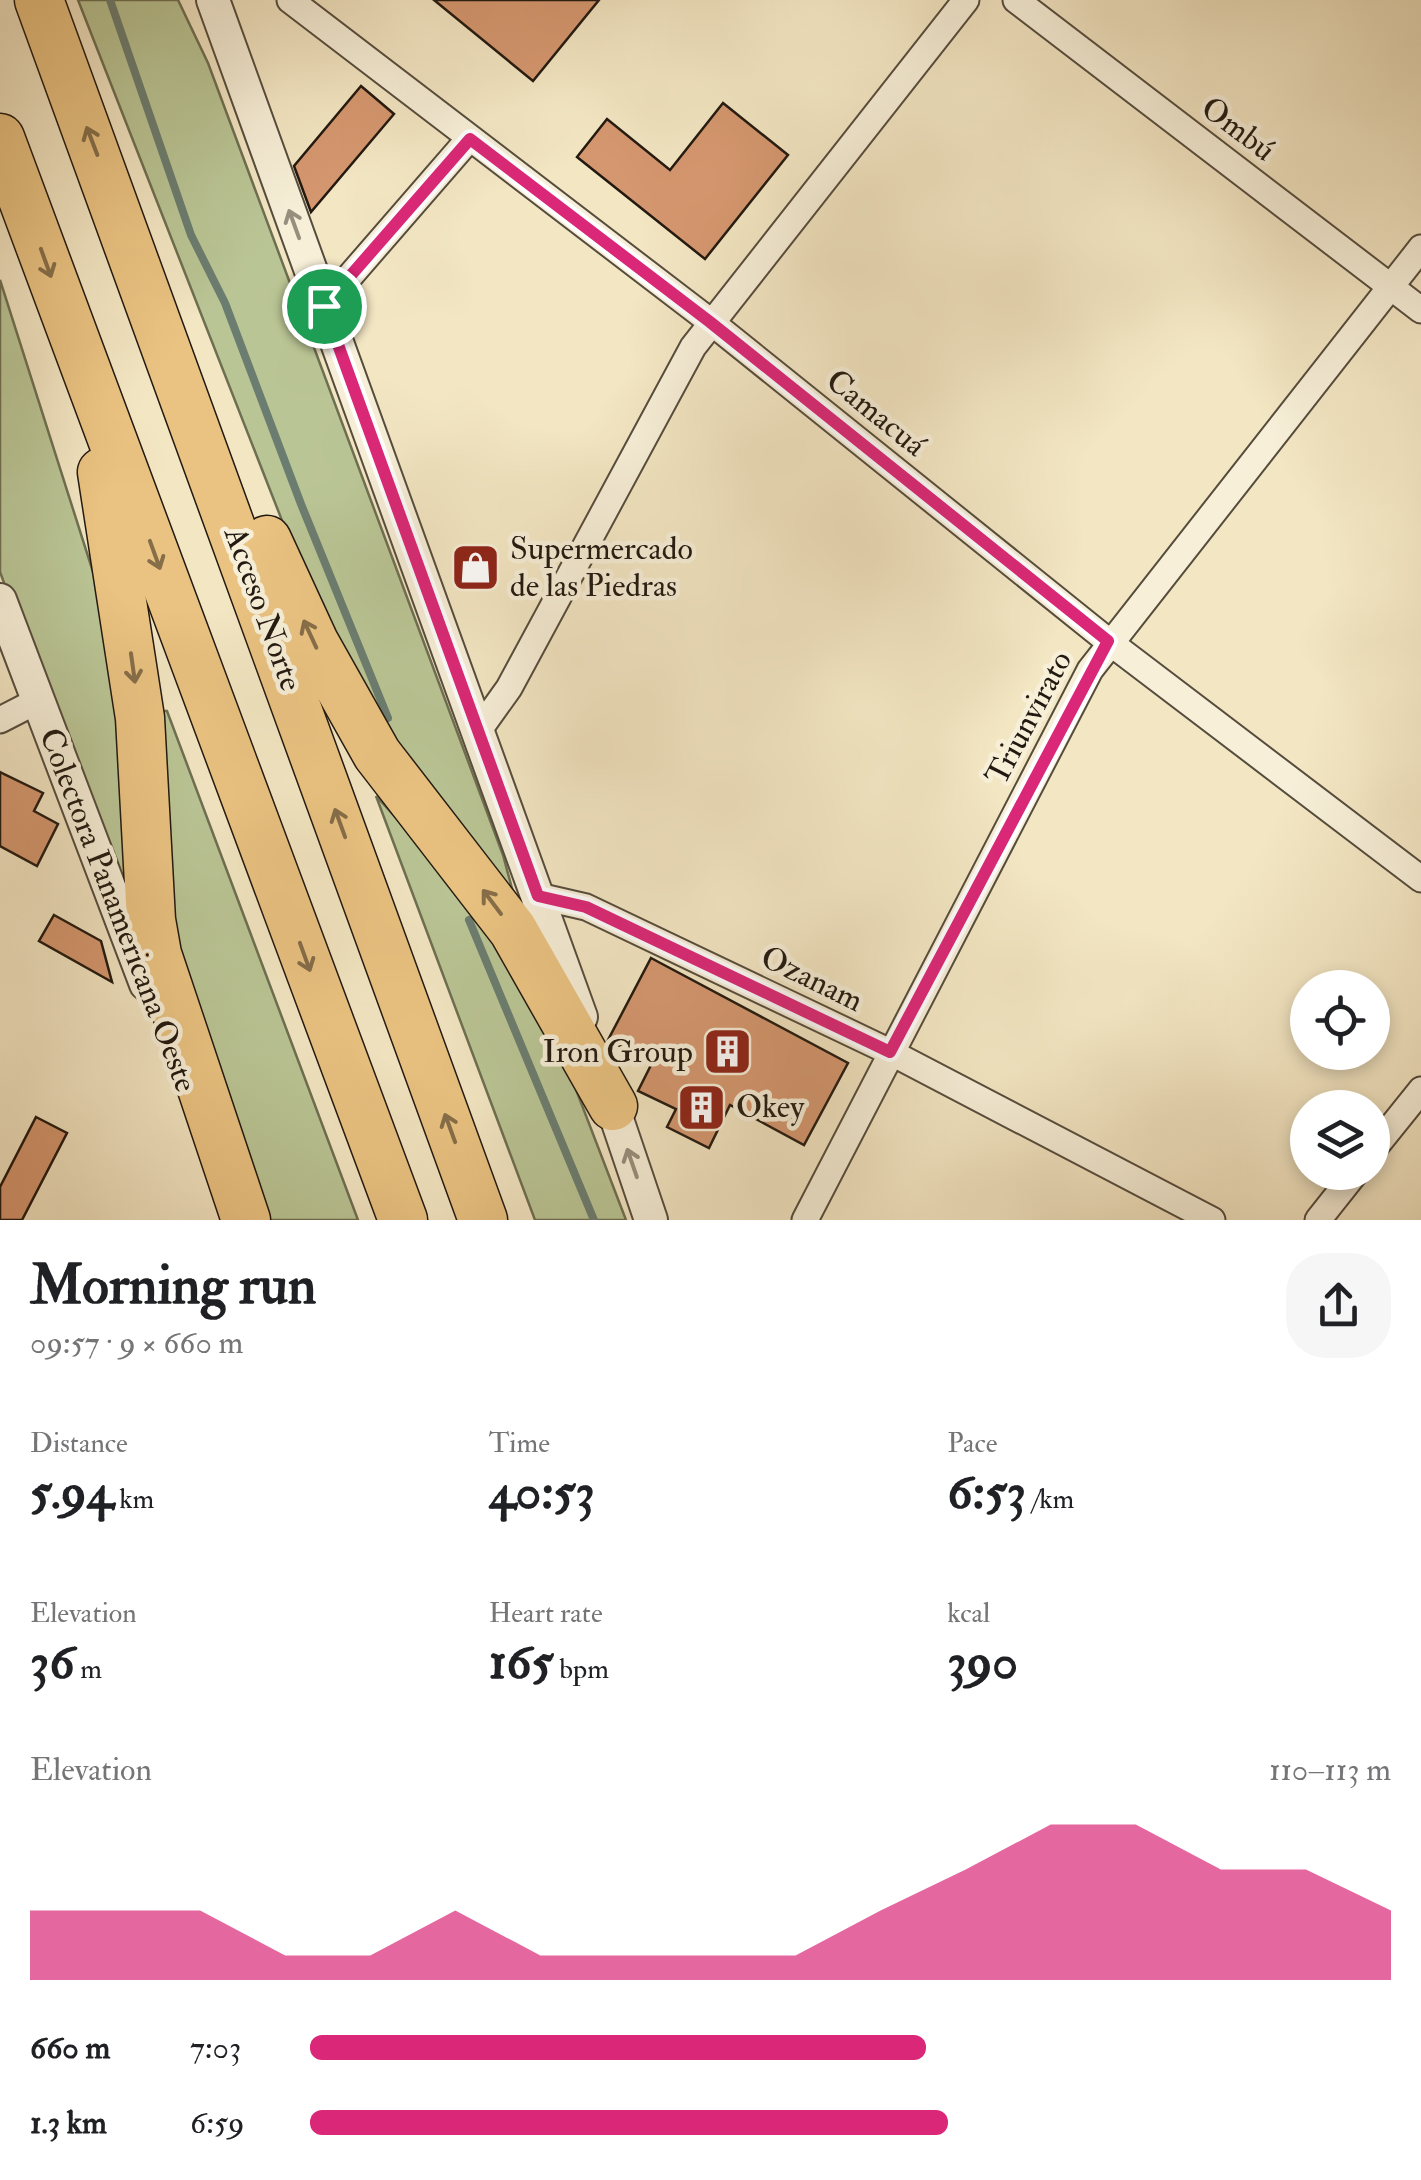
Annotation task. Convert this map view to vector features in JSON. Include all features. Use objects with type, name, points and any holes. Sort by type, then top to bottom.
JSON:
[{"type":"highway","name":"Acceso Norte","points":[[38,0],[484,1220]]},
{"type":"highway","points":[[0,138],[403,1220]]},
{"type":"highway","points":[[126,232],[341,694],[377,754],[514,930],[613,1106]]},
{"type":"highway","points":[[84,365],[140,718],[151,920],[172,998],[246,1220]]},
{"type":"street","name":"Camacuá","points":[[290,0],[710,322],[1108,641],[1421,880]]},
{"type":"street","points":[[479,730],[508,688],[693,347],[966,0]]},
{"type":"street","name":"Ombú","points":[[1016,0],[1421,310]]},
{"type":"street","points":[[216,2],[652,1220]]},
{"type":"street","points":[[324,306],[470,139]]},
{"type":"street","name":"Triunvirato","points":[[805,1220],[1108,641],[1421,248]]},
{"type":"street","name":"Colectora Panamericana Oeste","points":[[0,600],[237,1220]]},
{"type":"street","points":[[0,720],[37,700]]},
{"type":"street","name":"Ozanam","points":[[538,896],[586,907],[890,1052],[1212,1220]]},
{"type":"street","points":[[1390,1129],[1421,1090]]},
{"type":"street","points":[[1318,1220],[1342,1190]]},
{"type":"green space","points":[[78,0],[178,0],[208,63],[503,855],[520,918],[391,756],[292,546]]},
{"type":"green space","points":[[0,280],[108,619],[143,959],[0,572]]},
{"type":"green space","points":[[160,711],[167,711],[358,1220],[262,1220],[173,963]]},
{"type":"green space","points":[[376,796],[475,904],[557,1040],[626,1220],[535,1220]]},
{"type":"building","points":[[434,0],[599,0],[533,81]]},
{"type":"building","points":[[361,86],[394,114],[311,212],[294,166]]},
{"type":"building","points":[[723,103],[788,155],[705,259],[577,157],[607,119],[670,170]]},
{"type":"building","points":[[0,772],[43,793],[34,811],[58,824],[37,866],[0,846]]},
{"type":"building","points":[[54,915],[101,941],[112,982],[39,941]]},
{"type":"building","name":"Iron Group","points":[[651,958],[848,1063],[804,1145],[730,1105],[709,1148],[667,1127],[676,1109],[638,1091],[652,1063],[608,1040]]},
{"type":"building","points":[[36,1117],[67,1133],[22,1220],[0,1220],[0,1187]]},
{"type":"waterway","points":[[110,0],[191,235],[225,303],[388,718]]},
{"type":"waterway","points":[[469,920],[594,1220]]},
{"type":"place","name":"Supermercado de las Piedras","points":[[475,567]]},
{"type":"place","name":"Iron Group","points":[[728,1052]]},
{"type":"place","name":"Okey","points":[[701,1107]]},
{"type":"route","points":[[470,139],[710,322],[1108,641],[890,1052],[586,907],[538,896],[324,306],[470,139]]}]
